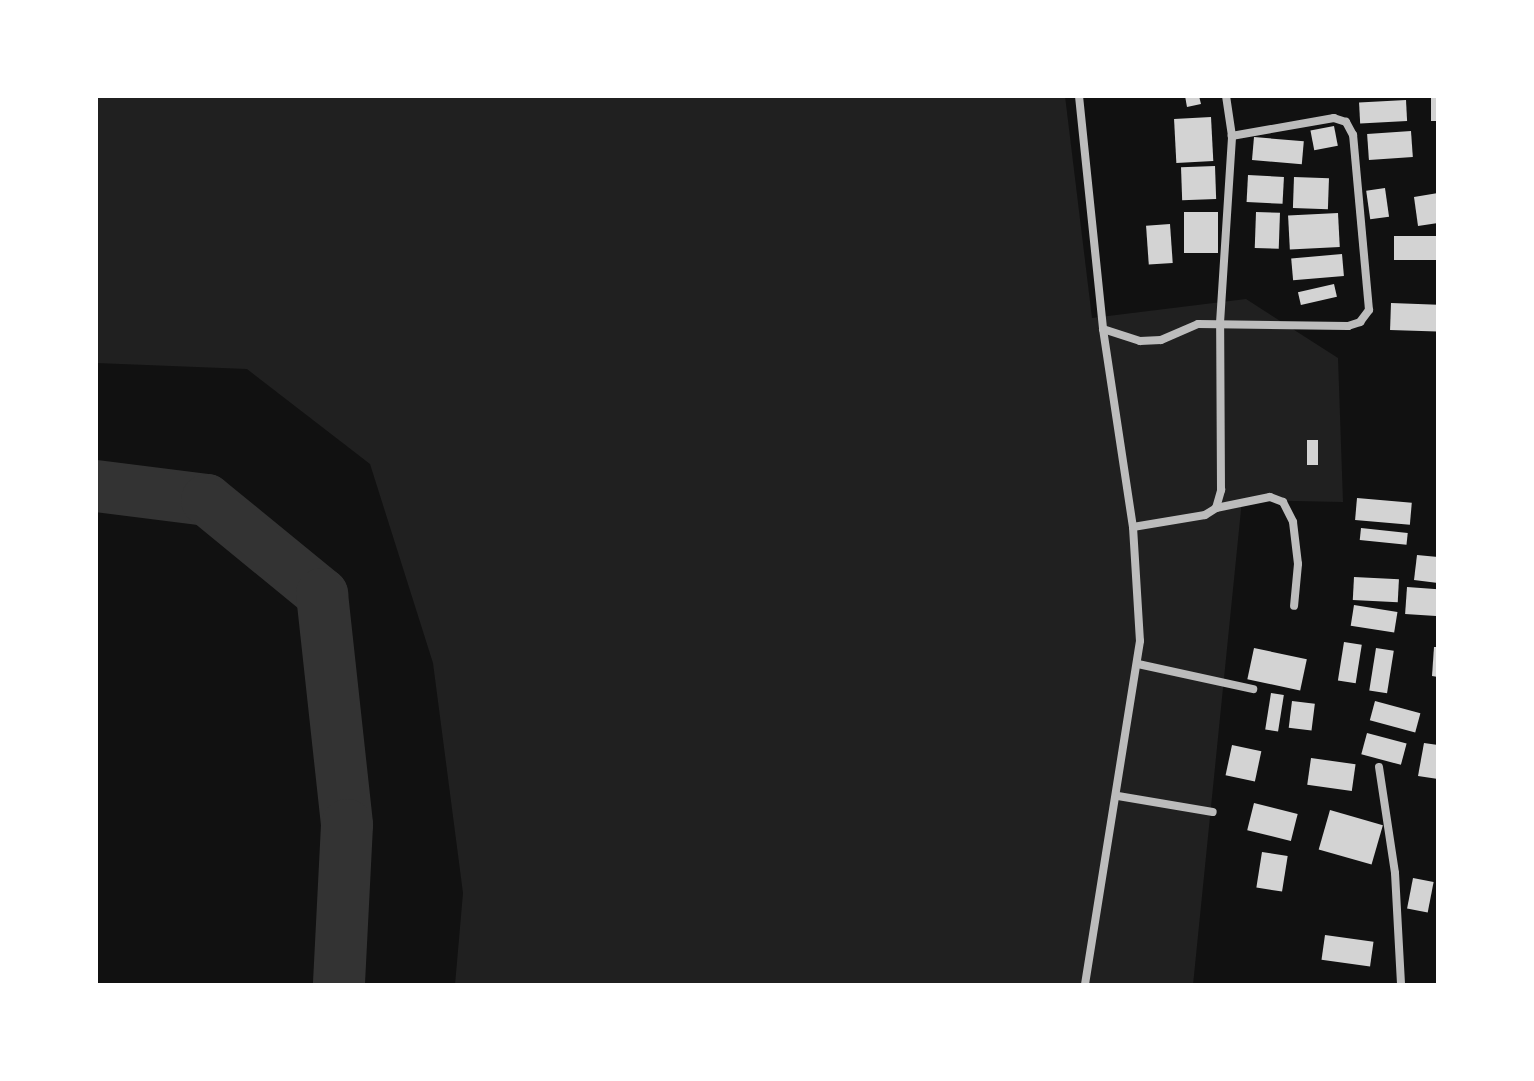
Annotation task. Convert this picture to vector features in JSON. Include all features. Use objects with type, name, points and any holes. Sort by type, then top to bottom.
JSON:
[{"type":"street","points":[[1079,96],[1103,329],[1133,527],[1140,595],[1138,664],[1085,985]]},
{"type":"street","points":[[1216,508],[1221,490],[1220,323],[1232,136],[1226,96]]},
{"type":"street","points":[[1103,329],[1140,341],[1161,340],[1198,324],[1348,326],[1360,322],[1369,310],[1353,135],[1346,122],[1334,118],[1232,136]]},
{"type":"street","points":[[1133,527],[1270,497],[1283,502],[1293,522],[1298,564],[1294,606]]},
{"type":"street","points":[[1138,664],[1253,689]]},
{"type":"street","points":[[1379,767],[1395,873],[1401,985]]},
{"type":"street","points":[[1118,796],[1213,812]]},
{"type":"shaded area","points":[[96,96],[1065,96],[1092,318],[1246,299],[1338,358],[1343,502],[1242,500],[1193,985],[455,985],[463,893],[433,663],[370,464],[247,369],[96,363]]},
{"type":"building","points":[[1185,96],[1199,96],[1201,104],[1187,107]]},
{"type":"building","points":[[1431,96],[1438,96],[1438,121],[1431,121]]},
{"type":"building","points":[[1406,100],[1407,121],[1360,123],[1359,102]]},
{"type":"building","points":[[1211,117],[1213,161],[1176,163],[1174,119]]},
{"type":"building","points":[[1334,126],[1338,146],[1314,150],[1310,131]]},
{"type":"building","points":[[1411,131],[1413,157],[1369,160],[1367,134]]},
{"type":"building","points":[[1254,137],[1304,141],[1302,164],[1252,160]]},
{"type":"building","points":[[1215,166],[1216,199],[1182,200],[1181,167]]},
{"type":"building","points":[[1248,175],[1284,177],[1283,204],[1247,202]]},
{"type":"building","points":[[1294,177],[1329,178],[1328,209],[1293,208]]},
{"type":"building","points":[[1385,188],[1389,217],[1370,219],[1366,191]]},
{"type":"building","points":[[1438,193],[1438,223],[1418,226],[1414,197]]},
{"type":"building","points":[[1184,212],[1218,212],[1218,253],[1184,253]]},
{"type":"building","points":[[1256,212],[1280,213],[1279,249],[1255,248]]},
{"type":"building","points":[[1338,213],[1340,247],[1290,250],[1288,216]]},
{"type":"building","points":[[1170,224],[1173,263],[1149,265],[1146,226]]},
{"type":"building","points":[[1394,236],[1438,236],[1438,260],[1394,260]]},
{"type":"building","points":[[1342,254],[1344,276],[1293,280],[1291,258]]},
{"type":"building","points":[[1334,284],[1337,297],[1301,305],[1298,292]]},
{"type":"building","points":[[1391,303],[1438,305],[1437,332],[1390,330]]},
{"type":"building","points":[[1307,440],[1318,440],[1318,465],[1307,465]]},
{"type":"building","points":[[1357,498],[1412,503],[1410,525],[1355,520]]},
{"type":"building","points":[[1361,528],[1408,533],[1406,545],[1360,540]]},
{"type":"building","points":[[1417,555],[1438,557],[1438,583],[1414,580]]},
{"type":"building","points":[[1354,577],[1399,579],[1398,602],[1353,600]]},
{"type":"building","points":[[1407,587],[1438,589],[1436,616],[1405,614]]},
{"type":"building","points":[[1354,605],[1397,612],[1394,633],[1351,626]]},
{"type":"building","points":[[1344,642],[1362,645],[1356,683],[1338,681]]},
{"type":"building","points":[[1434,647],[1438,647],[1438,677],[1432,676]]},
{"type":"building","points":[[1254,648],[1307,659],[1300,691],[1247,679]]},
{"type":"building","points":[[1376,648],[1394,651],[1387,693],[1369,690]]},
{"type":"building","points":[[1271,693],[1284,695],[1278,732],[1265,730]]},
{"type":"building","points":[[1292,701],[1315,704],[1312,731],[1289,728]]},
{"type":"building","points":[[1375,701],[1420,713],[1415,732],[1370,720]]},
{"type":"building","points":[[1367,733],[1407,744],[1401,765],[1361,754]]},
{"type":"building","points":[[1424,743],[1438,745],[1438,779],[1418,776]]},
{"type":"building","points":[[1232,745],[1261,751],[1255,782],[1226,775]]},
{"type":"building","points":[[1311,758],[1356,764],[1352,791],[1307,785]]},
{"type":"building","points":[[1254,803],[1298,814],[1291,841],[1247,830]]},
{"type":"building","points":[[1330,810],[1383,825],[1372,865],[1319,849]]},
{"type":"building","points":[[1262,852],[1288,856],[1282,892],[1256,888]]},
{"type":"building","points":[[1413,878],[1434,882],[1428,912],[1407,908]]},
{"type":"building","points":[[1325,935],[1374,942],[1370,967],[1322,960]]},
{"type":"waterway","points":[[96,486],[207,500],[322,594],[347,825],[339,985]]}]
